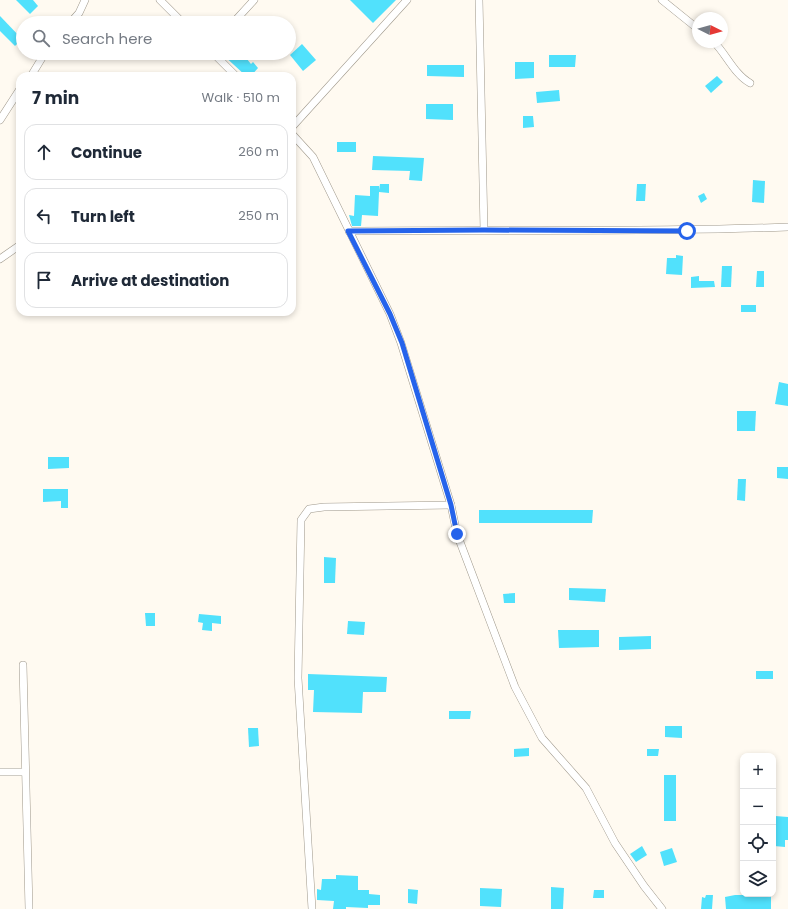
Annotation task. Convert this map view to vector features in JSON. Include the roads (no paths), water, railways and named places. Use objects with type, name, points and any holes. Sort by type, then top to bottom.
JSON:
[{"type":"street","points":[[76,16],[85,0]]},
{"type":"street","points":[[160,0],[176,16]]},
{"type":"street","points":[[239,16],[254,0]]},
{"type":"street","points":[[296,123],[408,0]]},
{"type":"street","points":[[479,0],[484,230]]},
{"type":"street","points":[[662,0],[692,24]]},
{"type":"street","points":[[720,48],[743,79],[750,83]]},
{"type":"street","points":[[33,72],[41,60]]},
{"type":"street","points":[[220,60],[232,72]]},
{"type":"street","points":[[0,120],[16,95]]},
{"type":"street","points":[[296,138],[313,157],[390,314],[402,343],[451,505],[457,534],[515,687],[542,738],[586,788],[615,843],[644,886],[662,909]]},
{"type":"street","points":[[348,231],[687,231],[788,227]]},
{"type":"street","points":[[0,259],[16,248]]},
{"type":"street","points":[[312,909],[298,674],[301,520],[309,510],[324,507],[451,505]]},
{"type":"street","points":[[22,665],[29,909]]},
{"type":"street","points":[[0,772],[26,772]]}]
